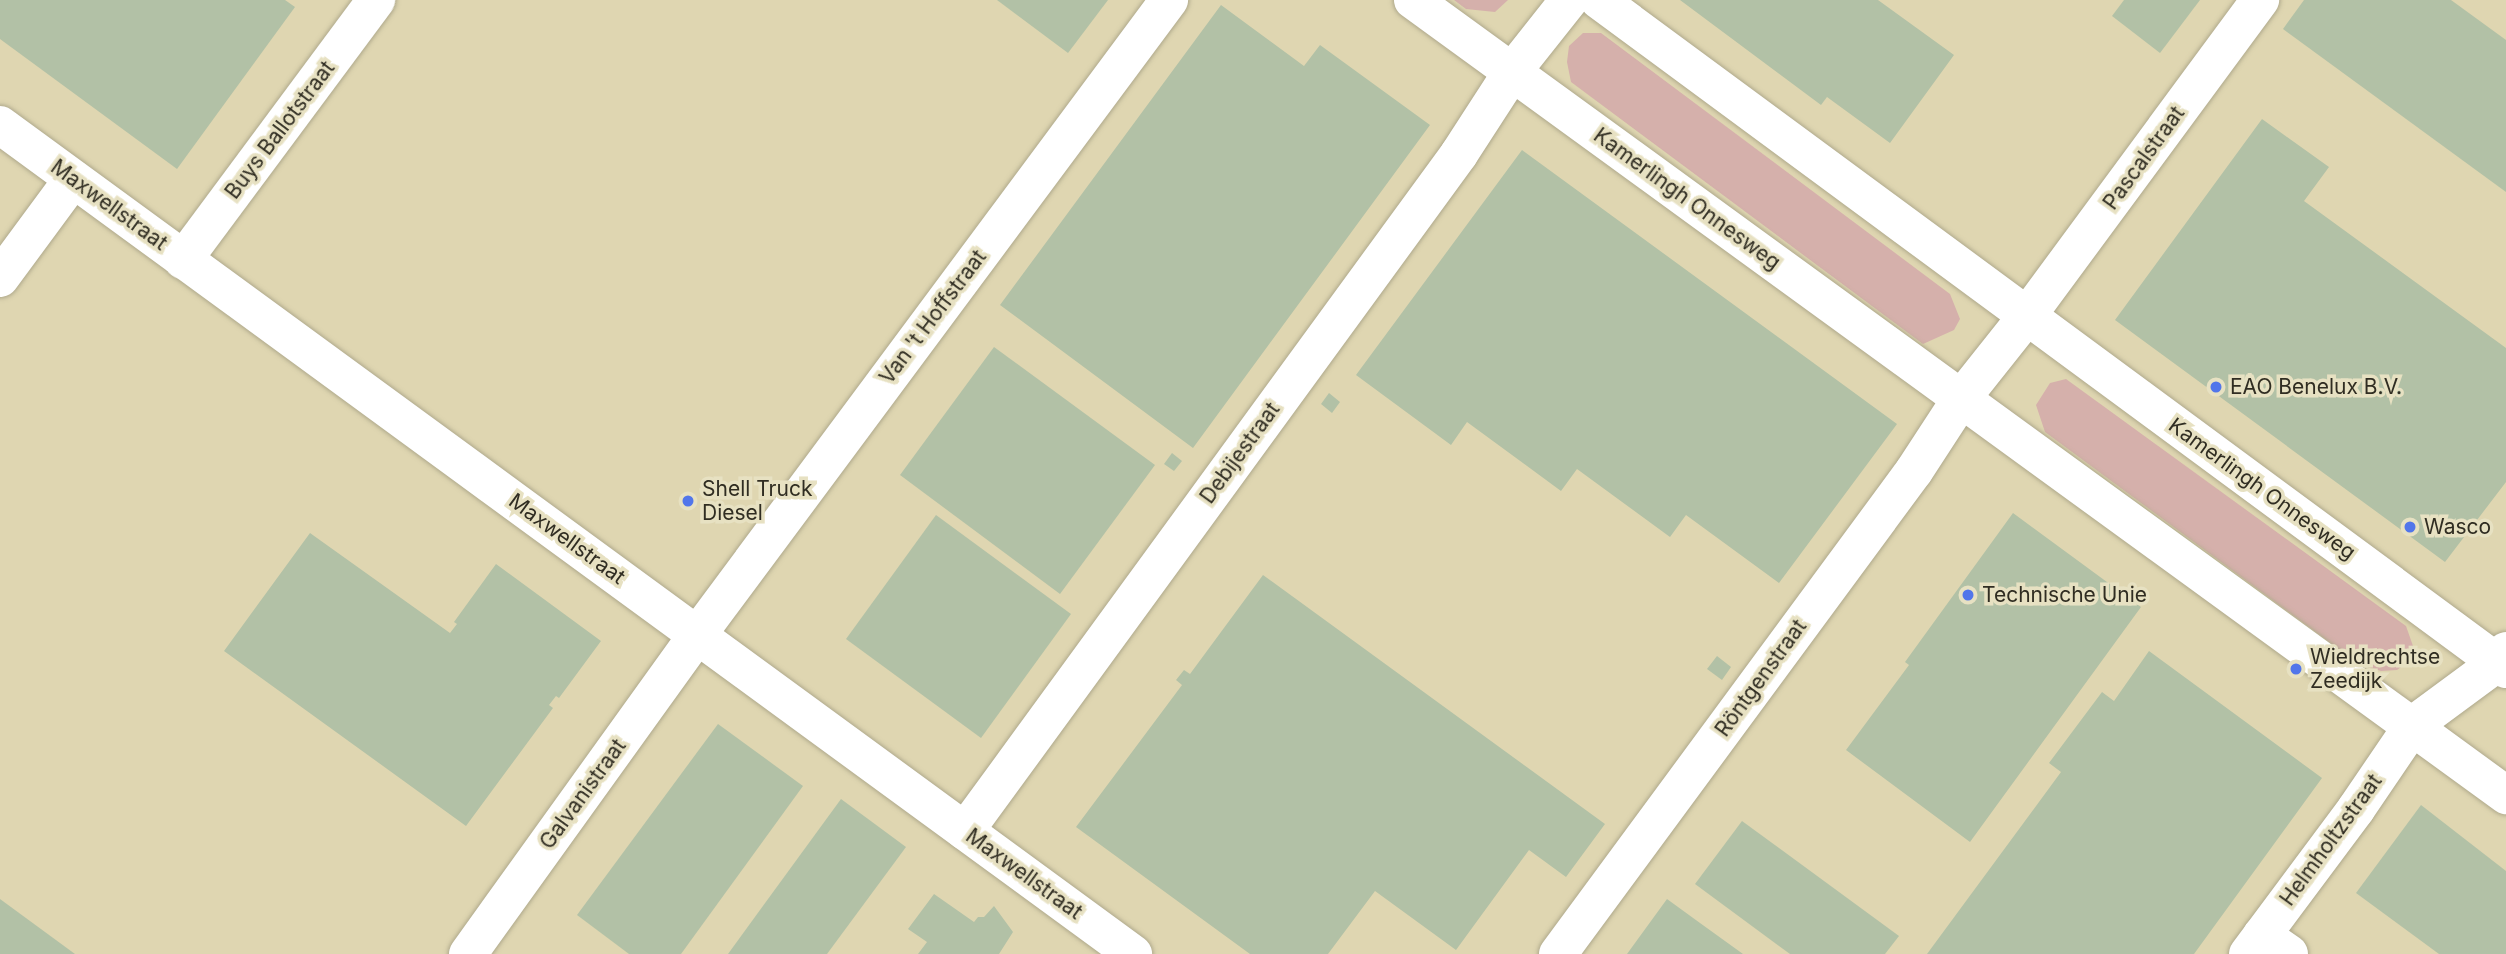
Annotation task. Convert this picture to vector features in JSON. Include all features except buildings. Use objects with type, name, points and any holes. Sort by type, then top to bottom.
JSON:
[{"type":"street","name":"Buys Ballotstraat","points":[[183,260],[376,0]]},
{"type":"street","name":"Van 't Hoffstraat","points":[[698,635],[1168,0]]},
{"type":"street","name":"Kamerlingh Onnesweg","points":[[1413,0],[2506,794]]},
{"type":"street","name":"Debijestraat","points":[[965,831],[1459,154],[1512,72],[1569,0]]},
{"type":"street","name":"Kamerlingh Onnesweg","points":[[1599,0],[2027,316],[2503,661],[2413,725]]},
{"type":"street","name":"Pascalstraat","points":[[2027,316],[2260,0]]},
{"type":"street","name":"Maxwellstraat","points":[[0,125],[1133,954]]},
{"type":"street","points":[[0,278],[73,179]]},
{"type":"street","points":[[1961,399],[2027,316]]},
{"type":"street","name":"Röntgenstraat","points":[[1559,954],[1914,471],[1961,399]]},
{"type":"street","name":"Galvanistraat","points":[[468,954],[698,635]]},
{"type":"street","name":"Helmholtzstraat","points":[[2266,948],[2413,725]]},
{"type":"shaded area","points":[[0,0],[2506,0],[2506,954],[0,954]]},
{"type":"shaded area","points":[[1454,0],[1508,0],[1495,12],[1466,9]]},
{"type":"shaded area","points":[[1583,33],[1601,33],[1950,294],[1960,319],[1954,330],[1923,344],[1571,82],[1567,62],[1569,46]]},
{"type":"shaded area","points":[[2066,379],[2406,626],[2413,646],[2408,662],[2397,670],[2381,671],[2359,664],[2045,432],[2036,405],[2050,383]]},
{"type":"place","name":"EAO Benelux B.V.","points":[[2216,387]]},
{"type":"place","name":"Shell Truck Diesel","points":[[688,501]]},
{"type":"place","name":"Wasco","points":[[2410,527]]},
{"type":"place","name":"Technische Unie","points":[[1968,595]]},
{"type":"place","name":"Wieldrechtse Zeedijk","points":[[2296,669]]}]
